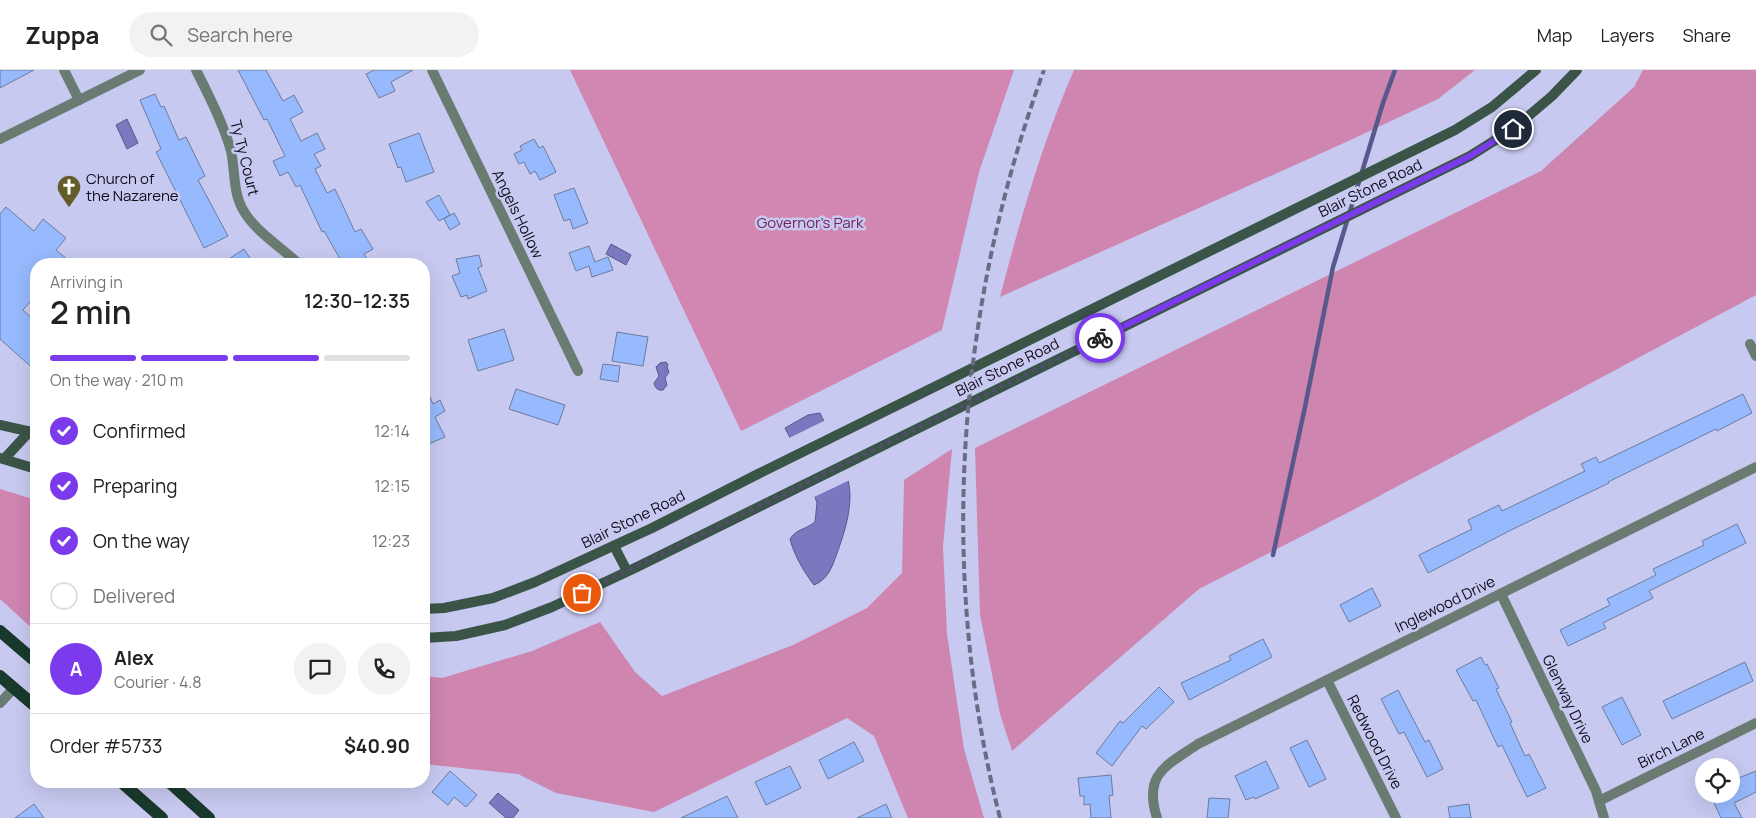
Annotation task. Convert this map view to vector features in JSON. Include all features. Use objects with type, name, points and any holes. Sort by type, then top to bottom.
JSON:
[{"type":"main road","name":"Blair Stone Road","points":[[430,609],[444,608],[493,598],[535,582],[614,546],[1407,155],[1455,130],[1492,107],[1536,70]]},
{"type":"main road","name":"Blair Stone Road","points":[[430,638],[456,636],[505,625],[552,607],[1470,156],[1513,129],[1552,96],[1577,70]]},
{"type":"main road","points":[[0,425],[30,431]]},
{"type":"main road","points":[[2,458],[30,435]]},
{"type":"main road","points":[[2,458],[30,467]]},
{"type":"main road","points":[[614,546],[627,571]]},
{"type":"main road","points":[[0,631],[30,657]]},
{"type":"main road","points":[[0,676],[30,702]]},
{"type":"main road","points":[[128,788],[162,818]]},
{"type":"main road","points":[[176,788],[209,818]]},
{"type":"street","points":[[64,70],[78,100]]},
{"type":"street","points":[[0,139],[140,70]]},
{"type":"street","name":"Ty Ty Court","points":[[196,70],[218,115],[231,152],[241,206],[250,221],[292,258]]},
{"type":"street","name":"Angels Hollow","points":[[432,70],[578,370]]},
{"type":"street","points":[[1750,344],[1756,356]]},
{"type":"street","name":"Inglewood Drive","points":[[1157,818],[1152,802],[1152,790],[1156,780],[1167,765],[1198,744],[1756,467]]},
{"type":"street","name":"Glenway Drive","points":[[1500,594],[1599,801],[1604,818]]},
{"type":"street","name":"Redwood Drive","points":[[1327,680],[1396,818]]},
{"type":"street","points":[[0,703],[14,688]]},
{"type":"street","name":"Birch Lane","points":[[1599,801],[1756,723]]},
{"type":"green space","name":"Governor's Park","points":[[570,70],[1014,70],[979,172],[942,330],[741,431]]},
{"type":"shaded area","points":[[1074,70],[1475,70],[1438,99],[1000,297],[1032,182]]},
{"type":"shaded area","points":[[1643,70],[1756,70],[1756,295],[1351,511],[1199,589],[1012,751],[1000,714],[980,615],[975,448],[1541,171],[1634,87]]},
{"type":"shaded area","points":[[127,119],[138,143],[127,149],[116,125]]},
{"type":"shaded area","points":[[611,244],[631,255],[626,265],[606,254]]},
{"type":"shaded area","points":[[666,362],[669,372],[665,378],[667,385],[663,390],[660,390],[656,388],[654,383],[659,376],[656,367],[660,363]]},
{"type":"shaded area","points":[[820,413],[847,475],[850,496],[846,526],[833,565],[826,577],[814,585],[800,563],[790,539],[795,533],[815,522],[817,503],[805,467],[785,428],[808,415]]},
{"type":"shaded area","points":[[952,449],[943,546],[947,634],[964,749],[984,818],[908,818],[874,736],[847,718],[654,812],[556,793],[518,774],[430,765],[430,677],[442,678],[532,651],[600,622],[635,672],[662,696],[793,645],[867,608],[902,573],[904,480]]},
{"type":"shaded area","points":[[0,489],[30,498],[30,626],[0,599]]},
{"type":"shaded area","points":[[498,793],[519,810],[513,818],[506,818],[489,803]]},
{"type":"pier","points":[[826,420],[840,449],[850,480],[812,498],[802,468],[787,439]]},
{"type":"building","points":[[0,70],[34,70],[0,88]]},
{"type":"building","points":[[238,70],[266,70],[283,101],[294,95],[303,112],[290,119],[301,141],[317,133],[325,149],[314,154],[321,166],[315,169],[327,193],[335,189],[355,232],[361,229],[373,249],[364,254],[366,258],[340,258],[324,231],[322,232],[300,185],[296,187],[288,172],[280,176],[273,161],[285,156],[267,119],[264,120]]},
{"type":"building","points":[[374,70],[413,70],[391,82],[395,91],[379,98],[366,74]]},
{"type":"building","points":[[155,94],[161,107],[164,106],[179,140],[186,137],[205,176],[198,180],[228,236],[204,248],[156,152],[161,149],[140,100]]},
{"type":"building","points":[[419,133],[434,172],[406,182],[401,167],[398,168],[389,144]]},
{"type":"building","points":[[534,139],[539,148],[543,146],[556,172],[540,180],[535,171],[530,174],[524,162],[519,164],[514,154],[522,150],[520,146]]},
{"type":"building","points":[[574,188],[588,223],[573,229],[570,219],[564,221],[554,195]]},
{"type":"building","points":[[439,195],[450,215],[439,221],[426,202]]},
{"type":"building","points":[[6,207],[34,231],[43,219],[66,238],[56,250],[66,258],[30,258],[30,302],[23,310],[30,316],[30,366],[0,339],[0,214]]},
{"type":"building","points":[[454,213],[460,224],[450,230],[444,219]]},
{"type":"building","points":[[589,246],[595,262],[608,257],[613,270],[592,277],[589,266],[576,271],[569,253]]},
{"type":"building","points":[[244,249],[250,258],[230,258]]},
{"type":"building","points":[[479,255],[482,266],[478,268],[487,291],[468,299],[467,295],[461,297],[452,276],[460,273],[456,259]]},
{"type":"building","points":[[504,329],[514,360],[478,371],[468,340]]},
{"type":"building","points":[[617,332],[648,337],[643,366],[612,361]]},
{"type":"building","points":[[603,364],[620,366],[618,382],[600,379]]},
{"type":"building","points":[[516,389],[565,405],[558,425],[509,409]]},
{"type":"building","points":[[1743,394],[1752,413],[1608,482],[1428,573],[1419,555],[1472,529],[1468,520],[1499,505],[1502,511],[1585,471],[1581,464],[1596,457],[1599,463]]},
{"type":"building","points":[[430,397],[433,404],[440,400],[445,411],[435,417],[445,437],[430,443]]},
{"type":"building","points":[[1737,524],[1746,543],[1649,591],[1653,598],[1603,623],[1606,628],[1568,646],[1560,630],[1610,605],[1607,599],[1656,575],[1653,569],[1704,545],[1702,541]]},
{"type":"building","points":[[1372,588],[1381,606],[1349,622],[1340,605]]},
{"type":"building","points":[[1263,639],[1272,657],[1189,700],[1181,683],[1231,660],[1229,656]]},
{"type":"building","points":[[1481,657],[1485,665],[1487,664],[1499,688],[1496,689],[1512,722],[1510,723],[1525,756],[1529,754],[1546,788],[1527,797],[1502,745],[1498,747],[1476,700],[1473,701],[1456,670]]},
{"type":"building","points":[[1745,662],[1753,681],[1672,719],[1663,701]]},
{"type":"building","points":[[1159,687],[1174,702],[1146,729],[1142,726],[1112,766],[1096,753],[1120,721],[1123,723]]},
{"type":"building","points":[[1398,690],[1425,742],[1429,740],[1443,769],[1427,777],[1404,732],[1399,734],[1381,699]]},
{"type":"building","points":[[1622,697],[1641,735],[1622,745],[1602,707]]},
{"type":"building","points":[[1307,740],[1326,779],[1309,787],[1290,748]]},
{"type":"building","points":[[854,742],[864,761],[828,779],[819,760]]},
{"type":"building","points":[[1266,761],[1279,788],[1255,799],[1254,797],[1246,800],[1235,776]]},
{"type":"building","points":[[790,766],[801,788],[766,805],[755,782]]},
{"type":"building","points":[[450,771],[477,795],[466,807],[454,797],[448,805],[432,792]]},
{"type":"building","points":[[1756,771],[1756,792],[1740,800],[1740,777]]},
{"type":"building","points":[[1111,775],[1113,795],[1109,796],[1111,818],[1091,818],[1090,804],[1084,805],[1084,796],[1080,796],[1078,778]]},
{"type":"building","points":[[727,796],[738,818],[681,818]]},
{"type":"building","points":[[1209,798],[1230,799],[1228,818],[1207,818]]},
{"type":"building","points":[[1714,803],[1734,803],[1742,818],[1721,818]]},
{"type":"building","points":[[34,804],[44,818],[15,818]]},
{"type":"building","points":[[886,804],[892,818],[857,818]]},
{"type":"building","points":[[1469,804],[1471,818],[1450,818],[1448,807]]},
{"type":"waterway","points":[[1273,555],[1333,267],[1383,103],[1395,70]]},
{"type":"railway","points":[[1000,818],[980,725],[968,631],[963,536],[966,441],[975,346],[992,252],[1015,160],[1044,70]]},
{"type":"way so far","points":[[582,593],[1100,338]]},
{"type":"place","name":"Church of the Nazarene","points":[[69,208]]},
{"type":"route","points":[[1100,338],[1470,156],[1513,129]]}]
